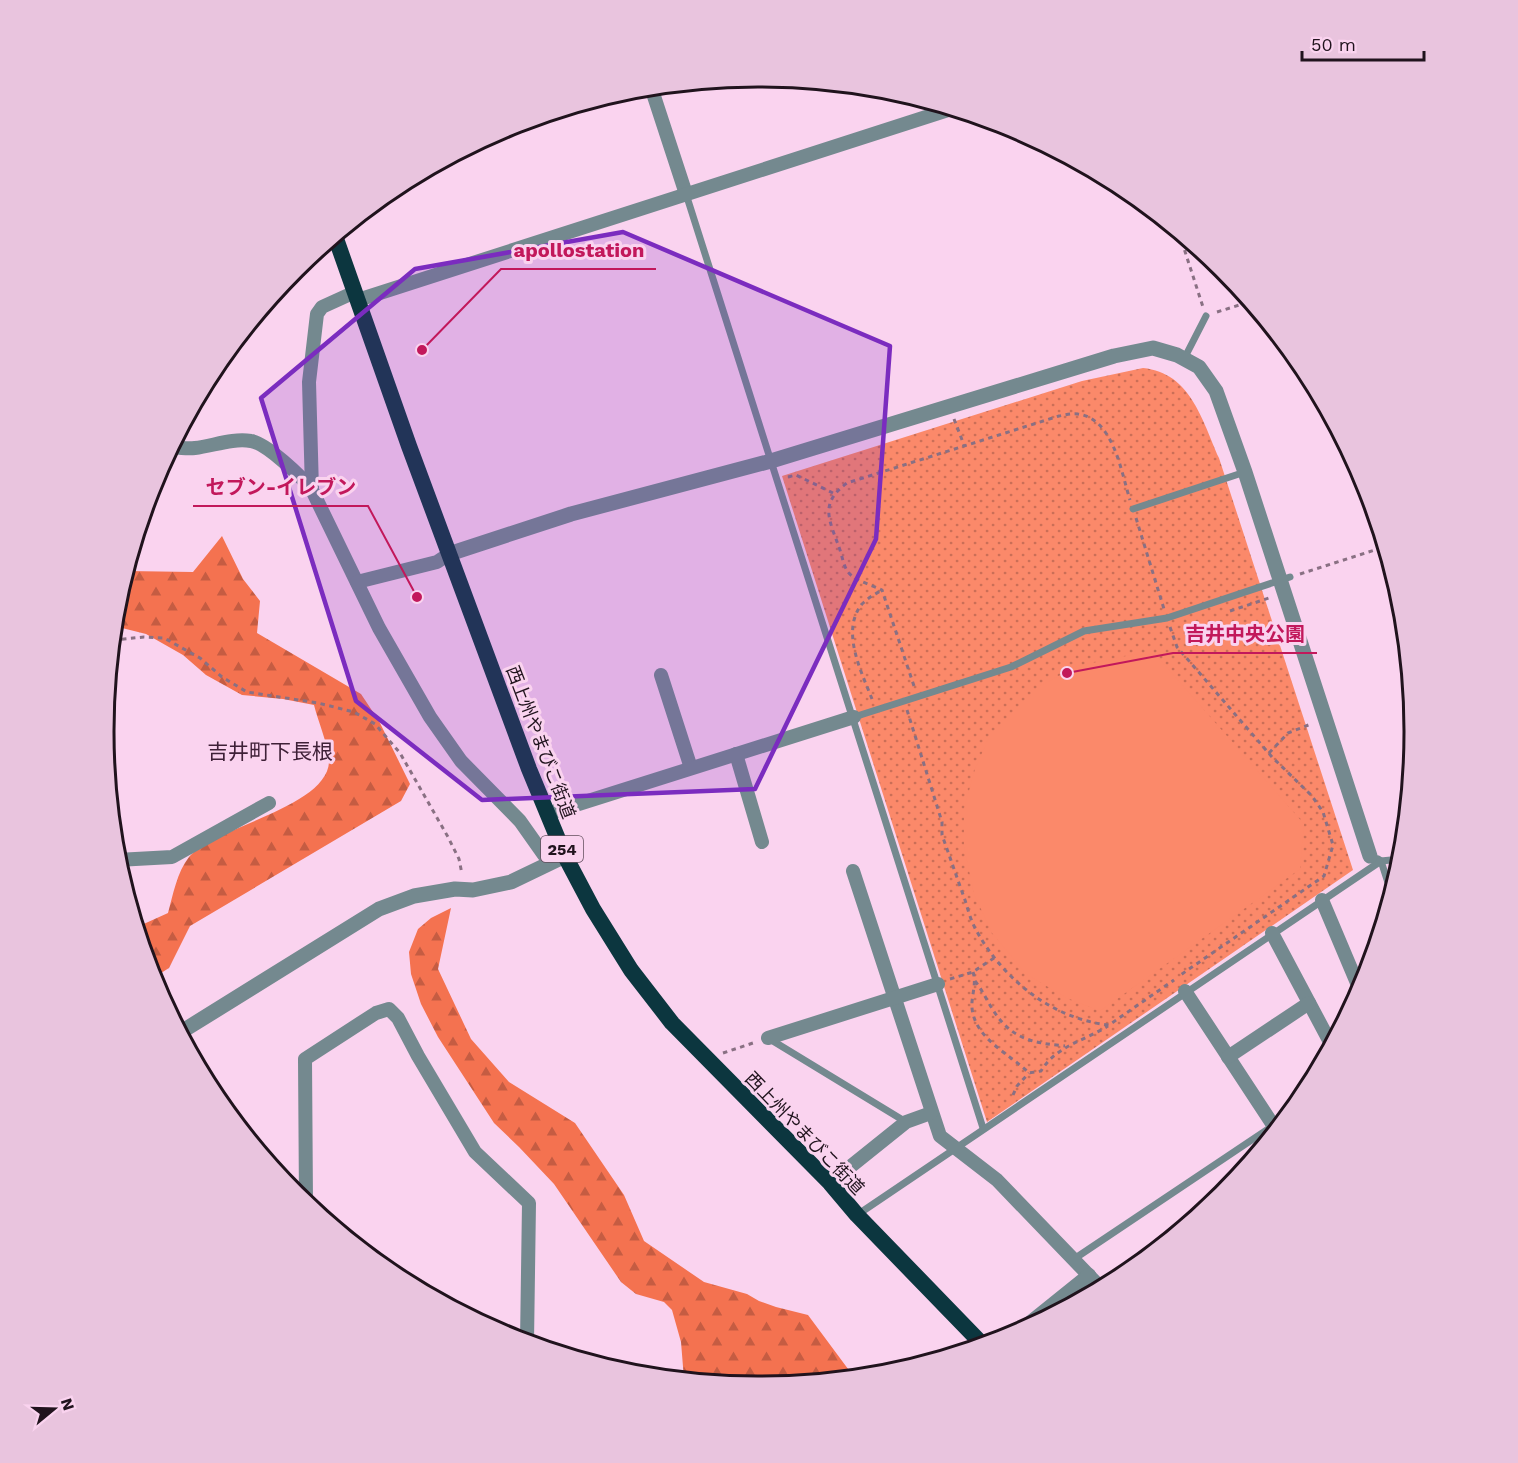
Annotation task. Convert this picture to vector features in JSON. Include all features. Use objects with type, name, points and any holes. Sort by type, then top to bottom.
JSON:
[{"type":"highway","name":"西上州やまびこ街道","points":[[338,244],[449,554],[547,813],[565,856],[593,909],[631,970],[672,1023],[830,1183],[856,1215],[976,1338]]},
{"type":"street","points":[[654,96],[686,194]]},
{"type":"street","points":[[312,490],[309,382],[317,314],[322,307],[939,113]]},
{"type":"street","points":[[357,582],[437,562],[449,554],[571,514],[771,461],[1114,356],[1153,348],[1199,367],[1216,391],[1285,579],[1375,858]]},
{"type":"street","points":[[180,448],[193,449],[232,441],[253,441],[273,453],[304,480],[312,490],[379,628],[443,735],[461,761],[520,821],[544,855]]},
{"type":"street","points":[[661,675],[692,768]]},
{"type":"street","points":[[547,813],[854,717]]},
{"type":"street","points":[[736,754],[762,842]]},
{"type":"street","points":[[128,860],[172,858],[269,804]]},
{"type":"street","points":[[187,1028],[379,909],[414,896],[511,882],[565,856]]},
{"type":"street","points":[[853,871],[940,1136],[997,1180],[1095,1281]]},
{"type":"street","points":[[1322,900],[1354,977]]},
{"type":"street","points":[[1272,933],[1327,1036]]},
{"type":"street","points":[[768,1038],[938,984]]},
{"type":"street","points":[[1185,992],[1271,1122]]},
{"type":"street","points":[[1228,1057],[1309,1003]]},
{"type":"street","points":[[306,1190],[305,1059],[376,1013],[389,1009],[399,1018],[418,1056],[475,1152],[529,1203],[527,1333]]},
{"type":"street","points":[[830,1183],[906,1122],[931,1113]]},
{"type":"street","points":[[1048,1308],[1089,1275]]},
{"type":"lane","points":[[686,194],[983,1128]]},
{"type":"lane","points":[[1184,359],[1206,316]]},
{"type":"lane","points":[[1133,509],[1245,472]]},
{"type":"lane","points":[[854,717],[1011,667],[1084,631],[1167,618],[1285,579]]},
{"type":"lane","points":[[856,1215],[1322,900],[1375,858],[1391,859]]},
{"type":"lane","points":[[1375,858],[1386,880]]},
{"type":"lane","points":[[768,1038],[906,1122]]},
{"type":"lane","points":[[1074,1259],[1265,1131]]},
{"type":"path","points":[[1183,247],[1206,316],[1242,304]]},
{"type":"path","points":[[917,696],[882,590],[857,579],[848,572],[831,524],[829,505],[833,493],[847,483],[1059,416],[1078,414],[1094,421],[1104,429],[1108,437],[1177,647],[1269,754],[1312,796],[1323,812],[1333,845],[1324,876],[1109,1025],[1092,1036],[1065,1047],[1046,1063],[1041,1071],[1029,1073],[1017,1086],[1012,1096],[1014,1107]]},
{"type":"path","points":[[953,418],[964,446]]},
{"type":"path","points":[[778,479],[796,475],[833,493]]},
{"type":"path","points":[[1285,579],[1377,549]]},
{"type":"path","points":[[876,710],[857,666],[854,652],[854,628],[857,613],[862,604],[882,590]]},
{"type":"path","points":[[121,639],[164,638],[200,658],[222,677],[247,692],[318,703],[354,712],[375,724],[400,753],[448,837],[459,859],[466,890]]},
{"type":"path","points":[[904,700],[942,822],[942,835],[975,928],[994,958],[1012,979],[1036,997],[1066,1014],[1092,1023],[1109,1025]]},
{"type":"path","points":[[1269,754],[1288,733],[1311,724]]},
{"type":"path","points":[[938,984],[973,972],[994,958]]},
{"type":"path","points":[[973,972],[975,981],[995,1014],[1008,1029],[1019,1037],[1065,1047]]},
{"type":"path","points":[[975,981],[972,1011],[976,1023],[988,1040],[1029,1073]]},
{"type":"path","points":[[707,1059],[768,1038]]},
{"type":"highlighted area","points":[[623,232],[890,346],[876,539],[755,789],[482,800],[356,701],[261,398],[415,269]]},
{"type":"green space","points":[[222,536],[243,579],[260,601],[257,633],[361,694],[379,721],[410,784],[401,801],[190,926],[169,968],[162,972],[144,924],[168,913],[178,877],[189,857],[202,846],[222,835],[293,803],[312,790],[325,775],[329,758],[314,705],[242,695],[206,675],[183,655],[146,634],[123,628],[135,571],[193,572]]},
{"type":"green space","points":[[451,908],[438,969],[471,1039],[509,1082],[575,1123],[624,1195],[644,1241],[704,1282],[747,1294],[776,1307],[808,1315],[848,1369],[801,1375],[759,1376],[683,1371],[681,1342],[672,1310],[664,1302],[636,1294],[621,1282],[554,1184],[494,1123],[438,1037],[421,1004],[411,974],[409,952],[418,929],[431,918]]},
{"type":"shaded area","points":[[1143,368],[1173,379],[1184,389],[1200,414],[1219,458],[1353,870],[987,1122],[782,476],[1082,381]]},
{"type":"shaded area","points":[[1136,654],[1156,655],[1304,824],[1300,869],[1100,1011],[1067,998],[1026,974],[992,933],[974,894],[964,847],[964,809],[975,769],[989,737],[1040,686],[1077,666]]},
{"type":"place","name":"apollostation","points":[[422,350]]},
{"type":"place","name":"セブン-イレブン","points":[[417,597]]},
{"type":"place","name":"吉井中央公園","points":[[1067,673]]},
{"type":"district","name":"吉井町下長根","points":[[270,751]]}]
